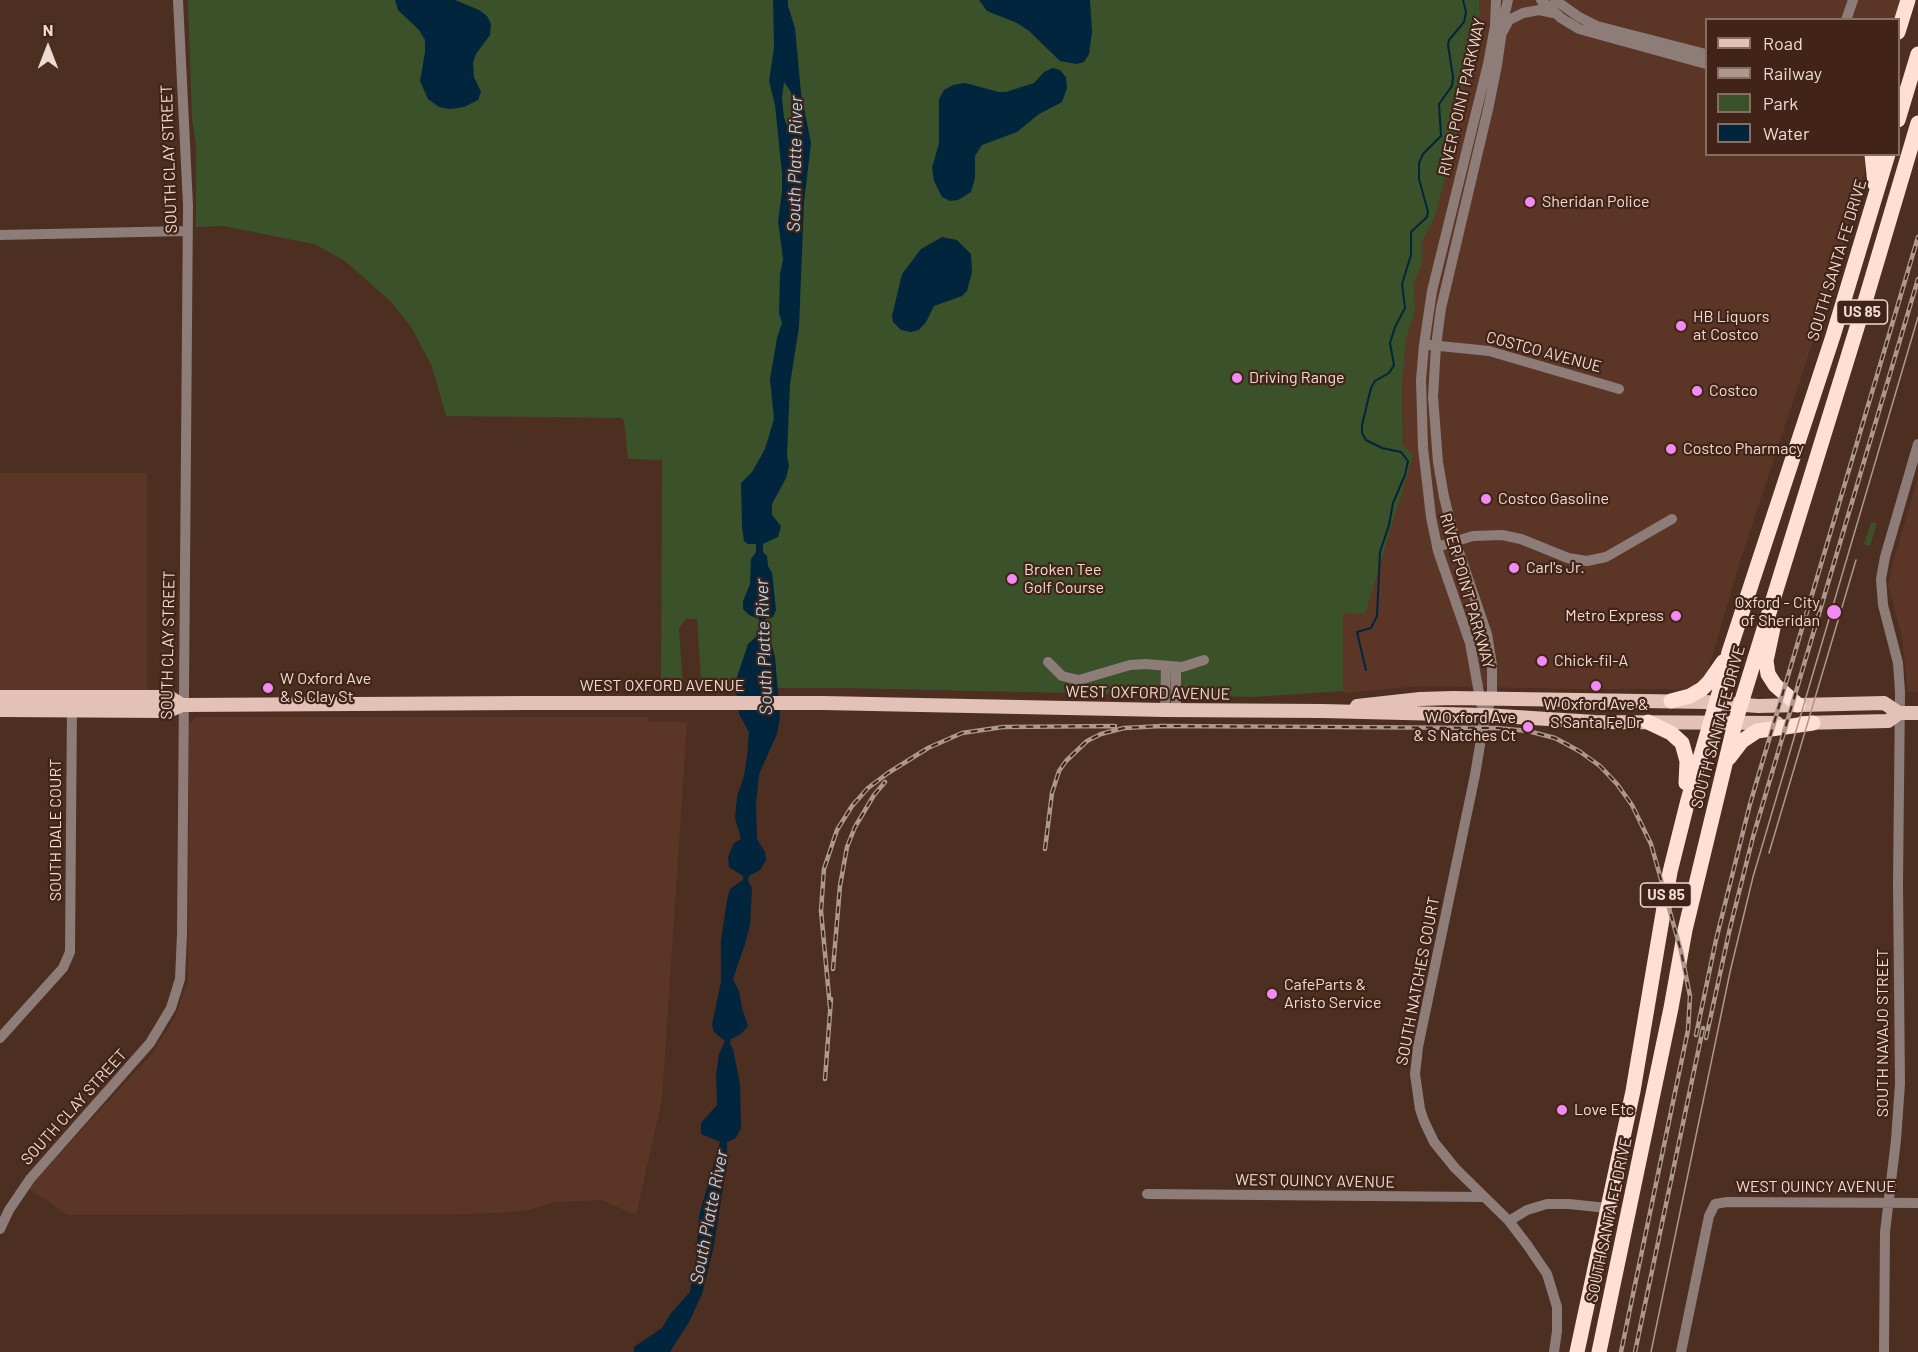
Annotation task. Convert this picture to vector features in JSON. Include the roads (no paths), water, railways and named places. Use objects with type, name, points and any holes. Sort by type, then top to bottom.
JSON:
[{"type":"highway","points":[[1900,28],[1908,0]]},
{"type":"highway","points":[[1900,117],[1918,54]]},
{"type":"highway","name":"SOUTH SANTA FE DRIVE","points":[[1599,1352],[1671,1008],[1685,930],[1735,723],[1918,123]]},
{"type":"highway","points":[[1872,156],[1876,197]]},
{"type":"highway","name":"SOUTH SANTA FE DRIVE","points":[[1577,1352],[1637,1070],[1675,850],[1717,703],[1729,652],[1833,336],[1887,156]]},
{"type":"highway","points":[[1798,705],[1770,680],[1766,661],[1803,501]]},
{"type":"highway","points":[[1671,701],[1690,696],[1702,689],[1713,677],[1729,652]]},
{"type":"highway","points":[[1648,722],[1675,736],[1682,743],[1686,753],[1686,781],[1675,850]]},
{"type":"highway","points":[[1725,763],[1742,741],[1752,733],[1762,729],[1813,723]]},
{"type":"main road","name":"WEST OXFORD AVENUE","points":[[0,697],[72,704]]},
{"type":"main road","name":"WEST OXFORD AVENUE","points":[[0,710],[169,697],[182,705],[802,703],[1322,711],[1575,721],[1710,723],[1888,721],[1899,713]]},
{"type":"main road","name":"WEST OXFORD AVENUE","points":[[1322,711],[1420,699],[1485,698],[1798,705],[1884,703],[1899,713],[1918,713]]},
{"type":"street","name":"SOUTH CLAY STREET","points":[[0,1228],[30,1179],[140,1056],[167,1018],[180,979],[188,205],[178,0]]},
{"type":"street","name":"RIVER POINT PARKWAY","points":[[1485,698],[1470,643],[1437,547],[1428,503],[1421,402],[1424,345],[1437,270],[1491,47],[1496,0]]},
{"type":"street","name":"RIVER POINT PARKWAY","points":[[1485,716],[1485,698],[1492,665],[1487,634],[1455,540],[1444,497],[1436,443],[1433,397],[1436,346],[1448,274],[1489,105],[1508,0]]},
{"type":"street","points":[[1541,0],[1556,15],[1586,32],[1705,63]]},
{"type":"street","points":[[1555,0],[1579,17],[1601,27],[1705,53]]},
{"type":"street","points":[[1847,18],[1853,0]]},
{"type":"street","points":[[1501,34],[1509,20],[1523,13],[1542,11],[1556,15]]},
{"type":"street","points":[[0,235],[187,231]]},
{"type":"street","name":"COSTCO AVENUE","points":[[1424,345],[1497,353],[1619,389]]},
{"type":"street","name":"SOUTH NAVAJO STREET","points":[[1884,1352],[1885,1233],[1900,1084],[1898,666],[1883,605],[1882,572],[1914,469],[1918,444]]},
{"type":"street","points":[[1437,547],[1479,535],[1502,535],[1521,539],[1568,558],[1587,561],[1606,557],[1672,519]]},
{"type":"street","points":[[1048,662],[1062,676],[1075,680],[1138,664],[1171,667],[1204,660]]},
{"type":"street","points":[[1171,667],[1171,710]]},
{"type":"street","name":"SOUTH DALE COURT","points":[[0,1038],[66,962],[70,952],[72,704]]},
{"type":"street","name":"SOUTH NATCHES COURT","points":[[1485,716],[1418,1047],[1415,1074],[1420,1109],[1431,1137],[1442,1154],[1509,1221]]},
{"type":"street","name":"WEST QUINCY AVENUE","points":[[1147,1194],[1484,1197]]},
{"type":"street","name":"WEST QUINCY AVENUE","points":[[1682,1352],[1709,1216],[1715,1204],[1727,1202],[1918,1203]]},
{"type":"street","points":[[1554,1352],[1558,1322],[1552,1289],[1539,1262],[1509,1221],[1527,1209],[1547,1204],[1607,1208]]},
{"type":"water","points":[[395,0],[455,0],[487,16],[491,24],[490,35],[476,54],[473,63],[474,77],[481,92],[478,100],[464,107],[450,109],[439,107],[428,99],[420,81],[425,40],[419,30],[398,10]]},
{"type":"water","name":"South Platte River","points":[[773,0],[788,0],[795,28],[801,93],[811,143],[804,202],[799,327],[790,384],[787,456],[789,466],[786,478],[772,504],[772,515],[781,526],[778,537],[763,544],[763,552],[767,556],[768,566],[772,573],[776,610],[773,617],[765,619],[766,634],[770,638],[775,657],[780,718],[777,734],[759,774],[756,804],[757,839],[765,852],[766,860],[760,870],[749,876],[748,881],[752,888],[750,925],[733,979],[739,991],[748,1026],[741,1034],[731,1039],[730,1044],[740,1084],[741,1128],[736,1138],[727,1142],[727,1165],[713,1250],[702,1294],[689,1322],[670,1352],[634,1352],[634,1347],[662,1328],[671,1313],[690,1292],[696,1258],[699,1216],[720,1142],[701,1134],[701,1123],[717,1105],[716,1076],[719,1054],[725,1041],[714,1032],[712,1024],[721,982],[721,941],[730,889],[743,880],[743,876],[729,867],[728,857],[734,843],[741,839],[735,818],[737,797],[744,776],[749,732],[739,714],[735,683],[748,644],[759,634],[759,619],[749,615],[743,609],[743,601],[750,584],[751,559],[756,552],[756,544],[748,544],[744,541],[741,483],[752,472],[765,449],[774,419],[770,379],[782,323],[779,313],[780,274],[783,259],[778,221],[782,173],[775,105],[769,81],[774,48]],"holes":[[[784,82],[791,92],[792,117],[789,126],[784,118],[782,98]]]},
{"type":"water","points":[[979,0],[1090,0],[1092,32],[1089,54],[1084,62],[1076,64],[1060,61],[1029,31],[1017,23],[987,11]]},
{"type":"water","points":[[1053,68],[1060,70],[1066,77],[1067,88],[1062,102],[1039,114],[1017,132],[982,145],[975,156],[975,178],[971,192],[958,200],[950,201],[942,197],[934,181],[932,168],[939,143],[939,99],[944,90],[953,85],[965,83],[1006,92],[1034,83],[1044,72]]},
{"type":"water","points":[[942,237],[957,240],[971,254],[972,272],[967,291],[962,296],[934,306],[919,330],[911,332],[901,330],[893,322],[892,316],[902,274],[921,249]]},
{"type":"waterway","points":[[1366,670],[1357,632],[1371,628],[1377,616],[1380,552],[1393,503],[1405,475],[1408,461],[1401,452],[1382,448],[1366,440],[1362,433],[1362,425],[1371,388],[1375,381],[1389,373],[1394,365],[1390,343],[1405,308],[1402,284],[1411,255],[1411,232],[1427,217],[1428,212],[1419,179],[1419,163],[1423,154],[1441,136],[1439,104],[1452,86],[1453,77],[1448,45],[1449,40],[1464,22],[1466,12],[1463,0]]},
{"type":"tram line","points":[[1651,1352],[1730,972],[1753,877],[1918,317]]},
{"type":"tram line","points":[[1769,853],[1856,560]]},
{"type":"railway","points":[[1696,1035],[1716,940],[1750,804],[1918,237]]},
{"type":"railway","points":[[1706,1038],[1753,837],[1918,279]]},
{"type":"railway","points":[[830,1007],[821,911],[824,869],[837,830],[852,806],[868,788],[928,748],[962,733],[1003,727],[1115,726]]},
{"type":"railway","points":[[1045,849],[1052,793],[1059,771],[1087,741],[1101,734],[1124,728],[1162,726],[1497,728],[1528,731],[1555,738],[1600,766],[1632,805],[1651,844],[1681,951],[1690,996],[1688,1030],[1621,1352]]},
{"type":"railway","points":[[833,969],[840,886],[847,847],[855,827],[874,795],[885,782]]},
{"type":"railway","points":[[825,1079],[831,999]]},
{"type":"railway","points":[[1635,1352],[1703,1028]]},
{"type":"place","name":"Sheridan Police","points":[[1530,202]]},
{"type":"place","name":"HB Liquors at Costco","points":[[1681,326]]},
{"type":"place","name":"Driving Range","points":[[1237,378]]},
{"type":"place","name":"Costco","points":[[1697,391]]},
{"type":"place","name":"Costco Pharmacy","points":[[1671,449]]},
{"type":"place","name":"Costco Gasoline","points":[[1486,499]]},
{"type":"place","name":"Carl's Jr.","points":[[1514,568]]},
{"type":"place","name":"Broken Tee Golf Course","points":[[1012,579]]},
{"type":"place","name":"Oxford - City of Sheridan","points":[[1834,612]]},
{"type":"place","name":"Metro Express","points":[[1676,616]]},
{"type":"place","name":"Chick-fil-A","points":[[1542,661]]},
{"type":"place","name":"W Oxford Ave & S Santa Fe Dr","points":[[1596,686]]},
{"type":"place","name":"W Oxford Ave & S Clay St","points":[[268,688]]},
{"type":"place","name":"W Oxford Ave & S Natches Ct","points":[[1528,727]]},
{"type":"place","name":"CafeParts & Aristo Service","points":[[1272,994]]},
{"type":"place","name":"Love Etc","points":[[1562,1110]]}]
